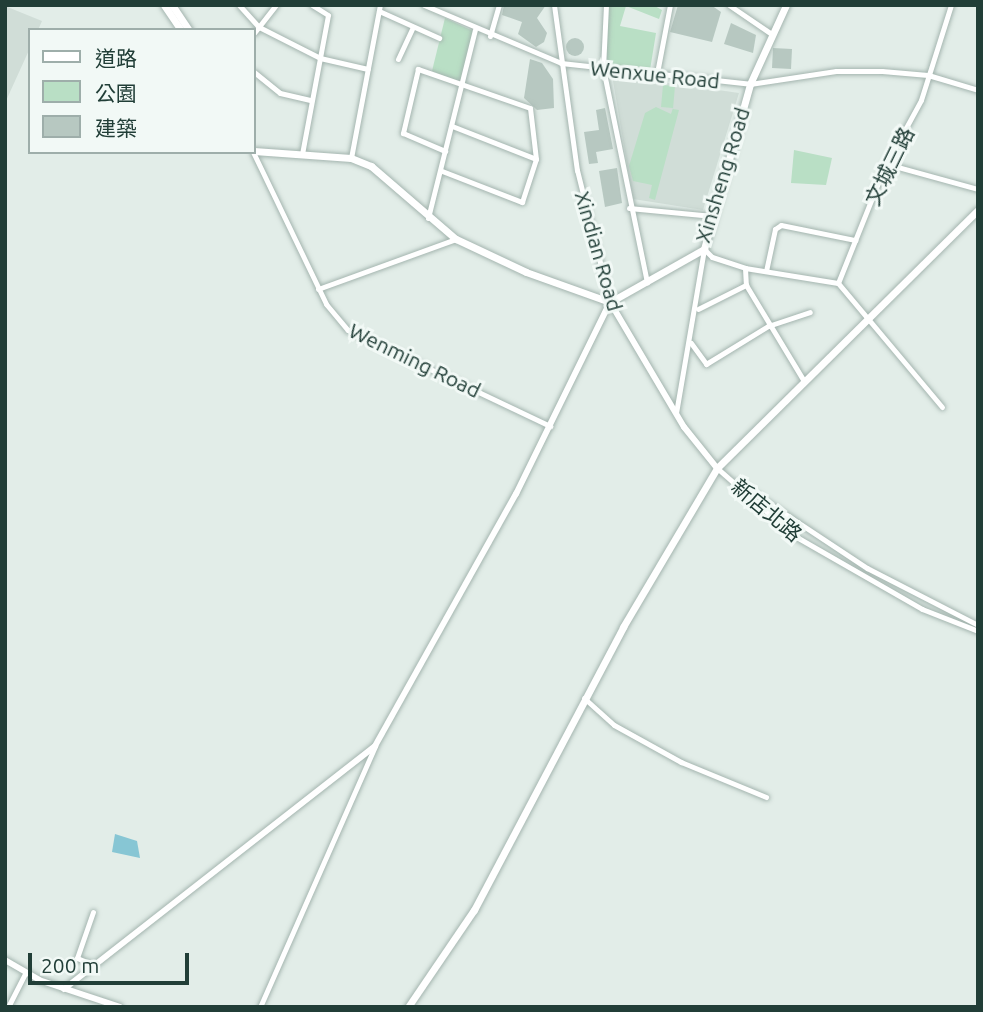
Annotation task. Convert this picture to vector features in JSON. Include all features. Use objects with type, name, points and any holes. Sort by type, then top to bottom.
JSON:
[{"type":"main road","points":[[164,5],[180,28]]},
{"type":"main road","points":[[172,5],[188,28]]},
{"type":"main road","name":"Xinsheng Road","points":[[610,302],[704,249],[750,84],[770,33],[786,5]]},
{"type":"main road","points":[[256,151],[351,158],[392,181],[428,218],[456,239],[526,272],[610,302]]},
{"type":"main road","points":[[408,1007],[474,910],[584,698],[717,468],[978,210]]},
{"type":"street","points":[[239,5],[259,27],[320,58],[368,69]]},
{"type":"street","points":[[256,31],[276,5]]},
{"type":"street","points":[[302,154],[328,15],[312,5]]},
{"type":"street","name":"Wenxue Road","points":[[425,5],[475,30],[561,63],[750,84],[836,71],[928,75],[978,90]]},
{"type":"street","points":[[490,36],[499,5]]},
{"type":"street","name":"Xindian Road","points":[[554,5],[580,186],[610,302],[676,413],[717,468]]},
{"type":"street","points":[[606,5],[603,68],[629,208],[647,283]]},
{"type":"street","points":[[657,73],[670,5]]},
{"type":"street","name":"文城三路","points":[[838,283],[887,163],[928,75],[951,5]]},
{"type":"street","points":[[732,6],[770,33]]},
{"type":"street","points":[[351,158],[379,8],[439,38]]},
{"type":"street","points":[[398,59],[413,27]]},
{"type":"street","points":[[428,218],[442,171],[475,30]]},
{"type":"street","points":[[442,171],[522,202],[536,159],[530,108],[418,69],[406,136],[446,151]]},
{"type":"street","points":[[256,74],[280,93],[311,100]]},
{"type":"street","points":[[452,126],[536,159]]},
{"type":"street","name":"Wenming Road","points":[[254,154],[318,289],[335,318],[364,340],[550,426]]},
{"type":"street","points":[[887,163],[978,189]]},
{"type":"street","points":[[629,208],[713,216]]},
{"type":"street","points":[[766,271],[775,229],[781,225],[855,240]]},
{"type":"street","points":[[318,289],[456,239]]},
{"type":"street","points":[[704,249],[712,257],[745,268],[838,283],[942,407]]},
{"type":"street","points":[[676,413],[698,309],[704,249]]},
{"type":"street","points":[[745,268],[746,285],[768,326],[804,381]]},
{"type":"street","points":[[698,309],[746,285]]},
{"type":"street","points":[[260,1007],[374,746],[550,426],[610,302]]},
{"type":"street","points":[[691,343],[706,364],[768,326],[810,312]]},
{"type":"street","name":"新店北路","points":[[717,468],[867,568],[978,625]]},
{"type":"street","name":"新店北路","points":[[717,468],[793,535],[922,609],[978,631]]},
{"type":"street","points":[[584,698],[614,724],[681,762],[766,797]]},
{"type":"street","points":[[64,989],[374,746]]},
{"type":"street","points":[[93,912],[77,958],[94,965]]},
{"type":"street","points":[[5,960],[25,973],[64,989],[120,1007]]},
{"type":"street","points":[[8,1007],[25,973]]},
{"type":"shaded area","points":[[5,6],[42,21],[39,28],[28,28],[28,52],[5,103]]},
{"type":"shaded area","points":[[612,75],[739,93],[703,210],[633,199]]},
{"type":"green space","points":[[608,5],[653,5],[662,10],[659,19],[626,6],[620,26],[656,33],[650,70],[605,67]]},
{"type":"green space","points":[[445,18],[473,31],[461,83],[432,71]]},
{"type":"green space","points":[[663,85],[675,86],[673,109],[679,110],[655,200],[649,198],[652,185],[633,181],[629,166],[645,113],[656,107],[671,114],[673,108],[661,107]]},
{"type":"green space","points":[[794,150],[832,158],[826,185],[791,183]]},
{"type":"water","points":[[115,834],[137,841],[140,858],[112,852]]},
{"type":"building","points":[[504,5],[546,5],[537,18],[547,33],[544,42],[536,47],[518,34],[522,22],[502,15]]},
{"type":"building","points":[[678,5],[711,5],[721,12],[712,42],[670,32]]},
{"type":"building","points":[[731,23],[756,35],[753,53],[724,44]]},
{"type":"building","points":[[575,38],[581,41],[584,47],[581,53],[575,56],[569,53],[566,47],[569,41]]},
{"type":"building","points":[[773,48],[792,49],[791,69],[772,68]]},
{"type":"building","points":[[530,59],[542,63],[553,79],[554,108],[537,110],[524,98]]},
{"type":"building","points":[[605,108],[613,149],[596,152],[598,163],[589,164],[584,132],[599,130],[596,110]]},
{"type":"building","points":[[617,168],[622,203],[605,207],[599,171]]}]
